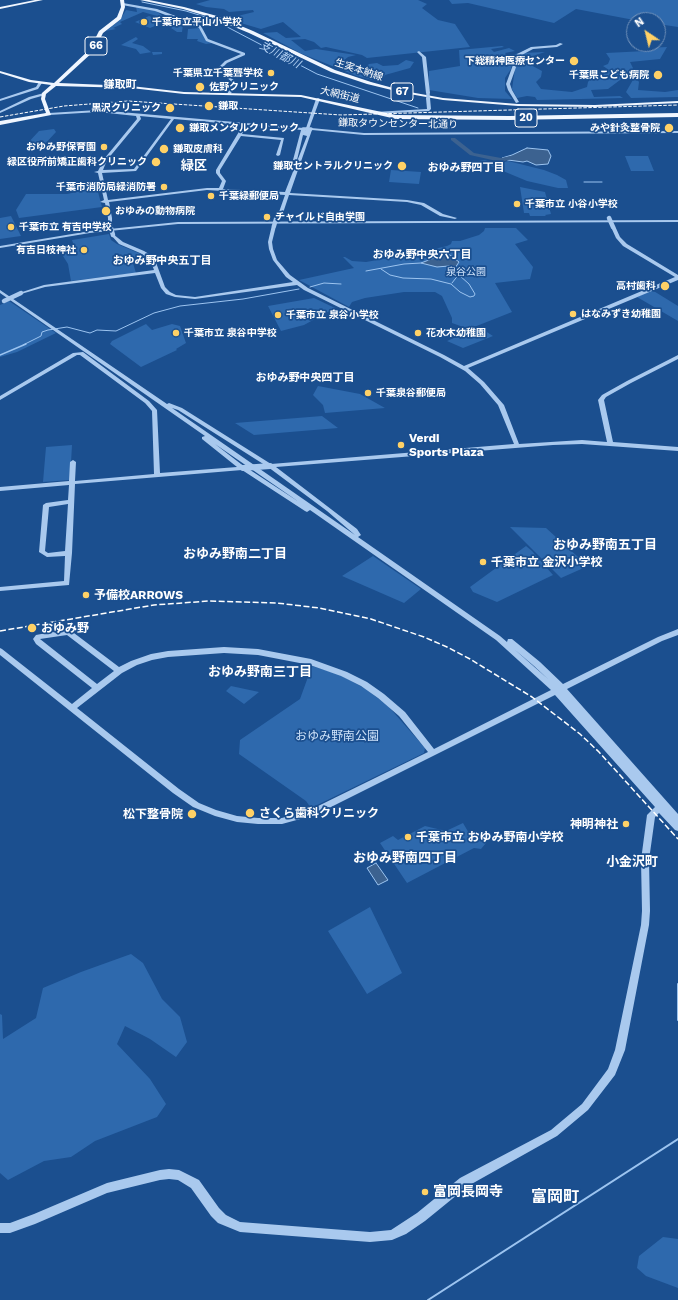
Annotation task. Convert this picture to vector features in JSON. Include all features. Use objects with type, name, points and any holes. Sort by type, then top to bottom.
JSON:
[{"type":"main road","points":[[0,5],[22,0]]},
{"type":"main road","points":[[0,5],[28,0]]},
{"type":"main road","points":[[0,5],[34,0]]},
{"type":"main road","points":[[0,5],[41,0]]},
{"type":"main road","name":"生実本納線","points":[[142,0],[172,5],[210,16],[251,32],[333,71],[369,83],[404,92],[443,99],[518,105],[595,106],[678,101]]},
{"type":"main road","name":"生実本納線","points":[[151,0],[180,5],[210,14],[254,31],[334,70],[375,83],[413,92],[459,99],[529,104],[597,104],[678,101]]},
{"type":"main road","name":"66","points":[[44,94],[92,50],[101,32],[119,18],[123,2]]},
{"type":"main road","name":"大網街道","points":[[0,72],[54,84],[130,87],[179,93],[301,96],[391,117],[509,118],[678,115]]},
{"type":"main road","points":[[0,123],[49,114],[44,102],[44,94]]},
{"type":"street","points":[[123,2],[156,10],[196,24],[200,27],[208,40],[245,53],[226,62],[221,67],[222,72],[234,83],[229,94]]},
{"type":"street","points":[[517,102],[508,84],[518,55],[532,48],[557,46],[560,44]]},
{"type":"street","points":[[375,113],[429,109],[424,57],[419,52]]},
{"type":"street","points":[[0,100],[37,88],[40,82]]},
{"type":"street","points":[[0,112],[30,98],[44,94]]},
{"type":"street","points":[[297,152],[318,99]]},
{"type":"street","points":[[49,114],[71,112],[138,116],[311,130],[284,194]]},
{"type":"street","points":[[138,116],[101,160],[98,172],[100,186],[106,218],[113,234],[121,243],[152,258],[165,291],[175,296],[189,298],[224,294],[296,282]]},
{"type":"street","points":[[98,172],[135,170],[173,119]]},
{"type":"street","points":[[220,190],[224,181],[218,170],[246,125]]},
{"type":"street","points":[[303,130],[284,194],[280,216],[276,219],[270,242],[272,254],[284,273],[296,282],[464,368],[482,383],[501,405],[517,445]]},
{"type":"street","name":"鎌取タウンセンター北通り","points":[[311,130],[364,134],[678,132]]},
{"type":"street","points":[[240,135],[283,139],[278,155]]},
{"type":"street","points":[[300,158],[302,142]]},
{"type":"street","points":[[104,202],[189,190],[220,190],[407,201],[419,203],[442,215],[455,218],[556,219]]},
{"type":"street","points":[[609,218],[618,238],[625,245],[678,277]]},
{"type":"street","points":[[0,248],[112,229],[193,221],[276,219],[374,222]]},
{"type":"street","points":[[166,224],[220,222],[678,222]]},
{"type":"street","points":[[0,248],[107,231],[152,227],[223,224],[678,222]]},
{"type":"street","points":[[152,227],[385,224]]},
{"type":"street","points":[[2,302],[21,293],[44,286],[157,271]]},
{"type":"street","points":[[464,368],[678,277]]},
{"type":"street","points":[[0,287],[156,399],[357,537]]},
{"type":"street","points":[[0,291],[169,405],[498,638],[559,690],[662,806],[678,828]]},
{"type":"street","points":[[0,398],[76,354],[81,353],[147,402],[155,411],[157,476]]},
{"type":"street","points":[[610,444],[601,400],[604,396],[678,357]]},
{"type":"street","points":[[156,399],[172,414],[243,468],[350,537],[357,537]]},
{"type":"street","points":[[169,405],[180,409],[270,466],[355,531],[357,537]]},
{"type":"street","points":[[0,489],[517,445],[569,442],[678,449]]},
{"type":"street","points":[[0,590],[67,582],[73,462]]},
{"type":"street","points":[[69,553],[46,555],[42,552],[46,505],[48,503],[71,502]]},
{"type":"street","points":[[97,688],[36,639],[38,637],[68,632],[119,671]]},
{"type":"street","points":[[0,651],[191,802],[215,813],[237,819],[282,821],[306,815],[660,639],[678,632]]},
{"type":"street","points":[[72,708],[119,671],[134,663],[151,657],[168,654],[224,650],[258,652],[311,662],[344,674],[377,693],[402,714],[433,753]]},
{"type":"street","points":[[662,806],[678,820]]},
{"type":"street","points":[[0,1228],[10,1228],[35,1219],[107,1188],[169,1174],[178,1175],[195,1184],[215,1212],[222,1219],[240,1227],[370,1237],[392,1235],[402,1230],[421,1217],[464,1182],[554,1133],[585,1107],[612,1072],[620,1050],[644,925],[646,911],[645,860],[651,815],[662,806]]},
{"type":"green space","points":[[210,0],[418,0],[427,4],[422,8],[438,20],[455,24],[470,47],[367,58],[362,55],[326,47],[321,48],[314,42],[305,39],[291,40],[305,51],[316,49],[356,55],[348,57],[342,62],[334,63],[337,67],[344,66],[363,70],[369,64],[377,63],[383,66],[398,65],[406,60],[414,62],[410,68],[385,75],[383,79],[376,81],[357,76],[300,53],[263,33],[277,32],[286,38],[301,37],[283,22],[261,29],[234,21],[233,17],[254,12],[253,10],[229,12],[224,9],[196,4]]},
{"type":"green space","points":[[449,0],[678,0],[678,27],[666,25],[666,12],[626,12],[626,18],[576,9],[554,23],[468,3],[452,4]]},
{"type":"green space","points":[[136,7],[155,10],[165,18],[164,22],[157,20],[162,23],[150,28],[135,22],[149,16],[154,18],[157,16],[143,12],[120,22],[122,24],[113,28],[116,29],[106,31],[120,20],[126,10],[137,12]]},
{"type":"green space","points":[[161,12],[172,18],[196,25],[183,24],[182,32],[177,32],[171,28],[172,24],[169,23],[167,17]]},
{"type":"green space","points":[[200,28],[204,36],[213,43],[206,44],[197,41],[198,39],[187,39],[188,29]]},
{"type":"green space","points":[[136,37],[138,39],[132,43],[143,46],[152,52],[140,54],[136,49],[121,45]]},
{"type":"green space","points":[[504,47],[491,49],[494,52],[509,48],[515,51],[505,53],[508,56],[519,53],[513,58],[511,69],[505,78],[505,91],[512,99],[478,98],[429,90],[429,71],[460,66],[459,50]]},
{"type":"green space","points":[[152,52],[162,52],[162,54],[153,55]]},
{"type":"green space","points":[[545,52],[524,59],[527,63],[542,71],[541,77],[536,82],[541,89],[572,92],[587,87],[588,82],[594,74],[609,70],[603,66],[608,64],[610,59],[606,53],[664,52],[660,59],[630,62],[633,68],[631,76],[624,77],[608,89],[591,90],[594,97],[620,96],[623,98],[537,100],[535,97],[527,96],[517,98],[512,89],[516,62],[522,53]]},
{"type":"green space","points":[[634,78],[636,78],[639,82],[638,90],[665,92],[678,90],[678,97],[631,98],[626,92]]},
{"type":"green space","points":[[54,129],[56,132],[43,146],[26,145],[39,131]]},
{"type":"green space","points":[[625,156],[648,156],[654,171],[631,171]]},
{"type":"green space","points":[[485,160],[498,164],[508,161],[544,170],[566,180],[568,188],[558,188],[527,181],[479,161]]},
{"type":"green space","points":[[391,170],[421,172],[419,184],[389,182]]},
{"type":"green space","points":[[520,187],[545,192],[551,214],[545,215],[546,216],[530,216],[529,213],[524,213]]},
{"type":"green space","points":[[97,188],[102,207],[19,218],[16,210],[26,194],[67,194]]},
{"type":"green space","points":[[11,216],[21,236],[0,239],[0,218]]},
{"type":"green space","name":"泉谷公園","points":[[485,228],[516,228],[528,240],[515,244],[533,267],[530,279],[495,283],[512,312],[469,329],[452,323],[452,318],[442,296],[435,292],[404,292],[365,298],[352,302],[349,307],[299,280],[354,268],[343,257],[352,261],[366,262],[417,253],[447,246],[451,244],[452,241],[460,241],[479,235]]},
{"type":"green space","points":[[109,234],[111,240],[117,244],[141,254],[132,260],[136,273],[71,281],[68,264],[63,256],[74,246],[72,240]]},
{"type":"green space","points":[[652,290],[678,306],[678,321],[637,297]]},
{"type":"green space","points":[[314,298],[335,308],[304,325],[281,331],[268,306]]},
{"type":"green space","points":[[9,301],[56,333],[17,352],[0,357],[0,305]]},
{"type":"green space","points":[[146,324],[152,330],[172,324],[180,326],[186,343],[176,349],[177,350],[141,367],[110,344],[112,341]]},
{"type":"green space","points":[[479,327],[493,336],[463,348],[447,341]]},
{"type":"green space","points":[[318,386],[360,394],[385,408],[325,413],[323,405],[313,395]]},
{"type":"green space","points":[[322,416],[338,428],[254,435],[235,423]]},
{"type":"green space","points":[[72,445],[70,480],[43,482],[46,447]]},
{"type":"green space","points":[[510,527],[546,528],[588,566],[561,578]]},
{"type":"green space","points":[[526,546],[553,575],[497,602],[473,592],[470,587]]},
{"type":"green space","points":[[373,556],[421,589],[404,603],[342,576]]},
{"type":"green space","name":"おゆみ野南公園","points":[[312,666],[338,674],[366,689],[388,706],[425,748],[424,753],[311,808],[306,801],[239,754],[240,740],[300,699]]},
{"type":"green space","points":[[231,686],[259,692],[244,704],[226,691]]},
{"type":"green space","points":[[463,823],[473,840],[482,837],[486,843],[481,849],[474,848],[407,883],[380,843],[393,836],[398,840],[425,826],[446,831]]},
{"type":"green space","points":[[370,907],[402,973],[367,994],[328,931]]},
{"type":"green space","points":[[131,954],[143,963],[162,999],[180,1017],[187,1042],[176,1057],[150,1039],[125,1026],[117,1044],[150,1079],[166,1104],[157,1117],[95,1141],[71,1157],[44,1161],[8,1180],[0,1173],[0,1014],[2,1015],[3,1039],[36,1018],[43,988],[81,972]]},
{"type":"green space","points":[[663,1237],[678,1239],[678,1288],[646,1276],[637,1268],[639,1256]]},
{"type":"shaded area","points":[[527,148],[548,150],[551,156],[548,164],[536,165],[527,161],[523,162],[502,158],[512,155]]},
{"type":"shaded area","points":[[442,255],[450,255],[459,262],[455,268],[449,266],[437,267],[421,263]]},
{"type":"shaded area","points":[[376,863],[388,880],[378,885],[367,868]]},
{"type":"waterway","name":"支川都川","points":[[142,2],[186,11],[212,19],[317,74],[418,108]]},
{"type":"waterway","name":"支川都川","points":[[445,122],[451,128]]},
{"type":"waterway","name":"支川都川","points":[[453,139],[472,154],[501,160],[516,157]]},
{"type":"waterway","points":[[584,182],[602,182]]},
{"type":"waterway","points":[[366,271],[404,264],[421,263]]},
{"type":"waterway","points":[[452,283],[459,274],[455,268]]},
{"type":"waterway","points":[[381,269],[390,275],[403,278],[431,279],[451,284],[460,292],[470,297],[474,296],[475,294],[469,284],[459,275]]},
{"type":"waterway","points":[[310,287],[324,283],[341,284]]},
{"type":"waterway","points":[[23,345],[41,336],[42,332],[48,330],[67,327],[90,333],[97,330],[116,331],[154,313],[180,306],[243,299],[299,289]]},
{"type":"waterway","points":[[0,355],[26,344]]},
{"type":"waterway","points":[[678,984],[678,1020]]},
{"type":"waterway","points":[[428,1300],[678,1139]]},
{"type":"railway","points":[[0,117],[64,106],[128,101],[341,115],[678,105]]},
{"type":"railway","points":[[0,631],[154,605],[209,601],[277,603],[319,608],[371,619],[424,637],[447,647],[470,659],[532,697],[580,734],[599,752],[678,839]]},
{"type":"place","name":"千葉市立平山小学校","points":[[144,22]]},
{"type":"place","name":"下総精神医療センター","points":[[574,61]]},
{"type":"place","name":"千葉県立千葉聾学校","points":[[271,73]]},
{"type":"place","name":"千葉県こども病院","points":[[658,75]]},
{"type":"place","name":"佐野クリニック","points":[[200,87]]},
{"type":"place","name":"鎌取","points":[[209,106]]},
{"type":"place","name":"黒沢クリニック","points":[[170,108]]},
{"type":"place","name":"鎌取メンタルクリニック","points":[[180,128]]},
{"type":"place","name":"みや針灸整骨院","points":[[669,128]]},
{"type":"place","name":"おゆみ野保育園","points":[[104,147]]},
{"type":"place","name":"鎌取皮膚科","points":[[164,149]]},
{"type":"place","name":"緑区役所前矯正歯科クリニック","points":[[156,162]]},
{"type":"place","name":"鎌取セントラルクリニック","points":[[402,166]]},
{"type":"place","name":"千葉市消防局緑消防署","points":[[164,187]]},
{"type":"place","name":"千葉緑郵便局","points":[[211,196]]},
{"type":"place","name":"千葉市立 小谷小学校","points":[[517,204]]},
{"type":"place","name":"おゆみの動物病院","points":[[106,211]]},
{"type":"place","name":"チャイルド自由学園","points":[[267,217]]},
{"type":"place","name":"千葉市立 有吉中学校","points":[[11,227]]},
{"type":"place","name":"有吉日枝神社","points":[[84,250]]},
{"type":"place","name":"高村歯科","points":[[665,286]]},
{"type":"place","name":"はなみずき幼稚園","points":[[573,314]]},
{"type":"place","name":"千葉市立 泉谷小学校","points":[[278,315]]},
{"type":"place","name":"千葉市立 泉谷中学校","points":[[176,333]]},
{"type":"place","name":"花水木幼稚園","points":[[418,333]]},
{"type":"place","name":"千葉泉谷郵便局","points":[[368,393]]},
{"type":"place","name":"Verdi Sports Plaza","points":[[401,445]]},
{"type":"place","name":"千葉市立 金沢小学校","points":[[483,562]]},
{"type":"place","name":"予備校ARROWS","points":[[86,595]]},
{"type":"place","name":"おゆみ野","points":[[32,628]]},
{"type":"place","name":"さくら歯科クリニック","points":[[250,813]]},
{"type":"place","name":"松下整骨院","points":[[192,814]]},
{"type":"place","name":"神明神社","points":[[626,824]]},
{"type":"place","name":"千葉市立 おゆみ野南小学校","points":[[408,837]]},
{"type":"place","name":"富岡長岡寺","points":[[425,1192]]},
{"type":"district","name":"鎌取町","points":[[120,85]]},
{"type":"district","name":"緑区","points":[[194,166]]},
{"type":"district","name":"おゆみ野四丁目","points":[[466,168]]},
{"type":"district","name":"おゆみ野中央六丁目","points":[[422,255]]},
{"type":"district","name":"おゆみ野中央五丁目","points":[[162,261]]},
{"type":"district","name":"おゆみ野中央四丁目","points":[[305,378]]},
{"type":"district","name":"おゆみ野南五丁目","points":[[605,545]]},
{"type":"district","name":"おゆみ野南二丁目","points":[[235,554]]},
{"type":"district","name":"おゆみ野南三丁目","points":[[260,672]]},
{"type":"district","name":"おゆみ野南四丁目","points":[[405,858]]},
{"type":"district","name":"小金沢町","points":[[632,862]]},
{"type":"district","name":"富岡町","points":[[555,1197]]}]
